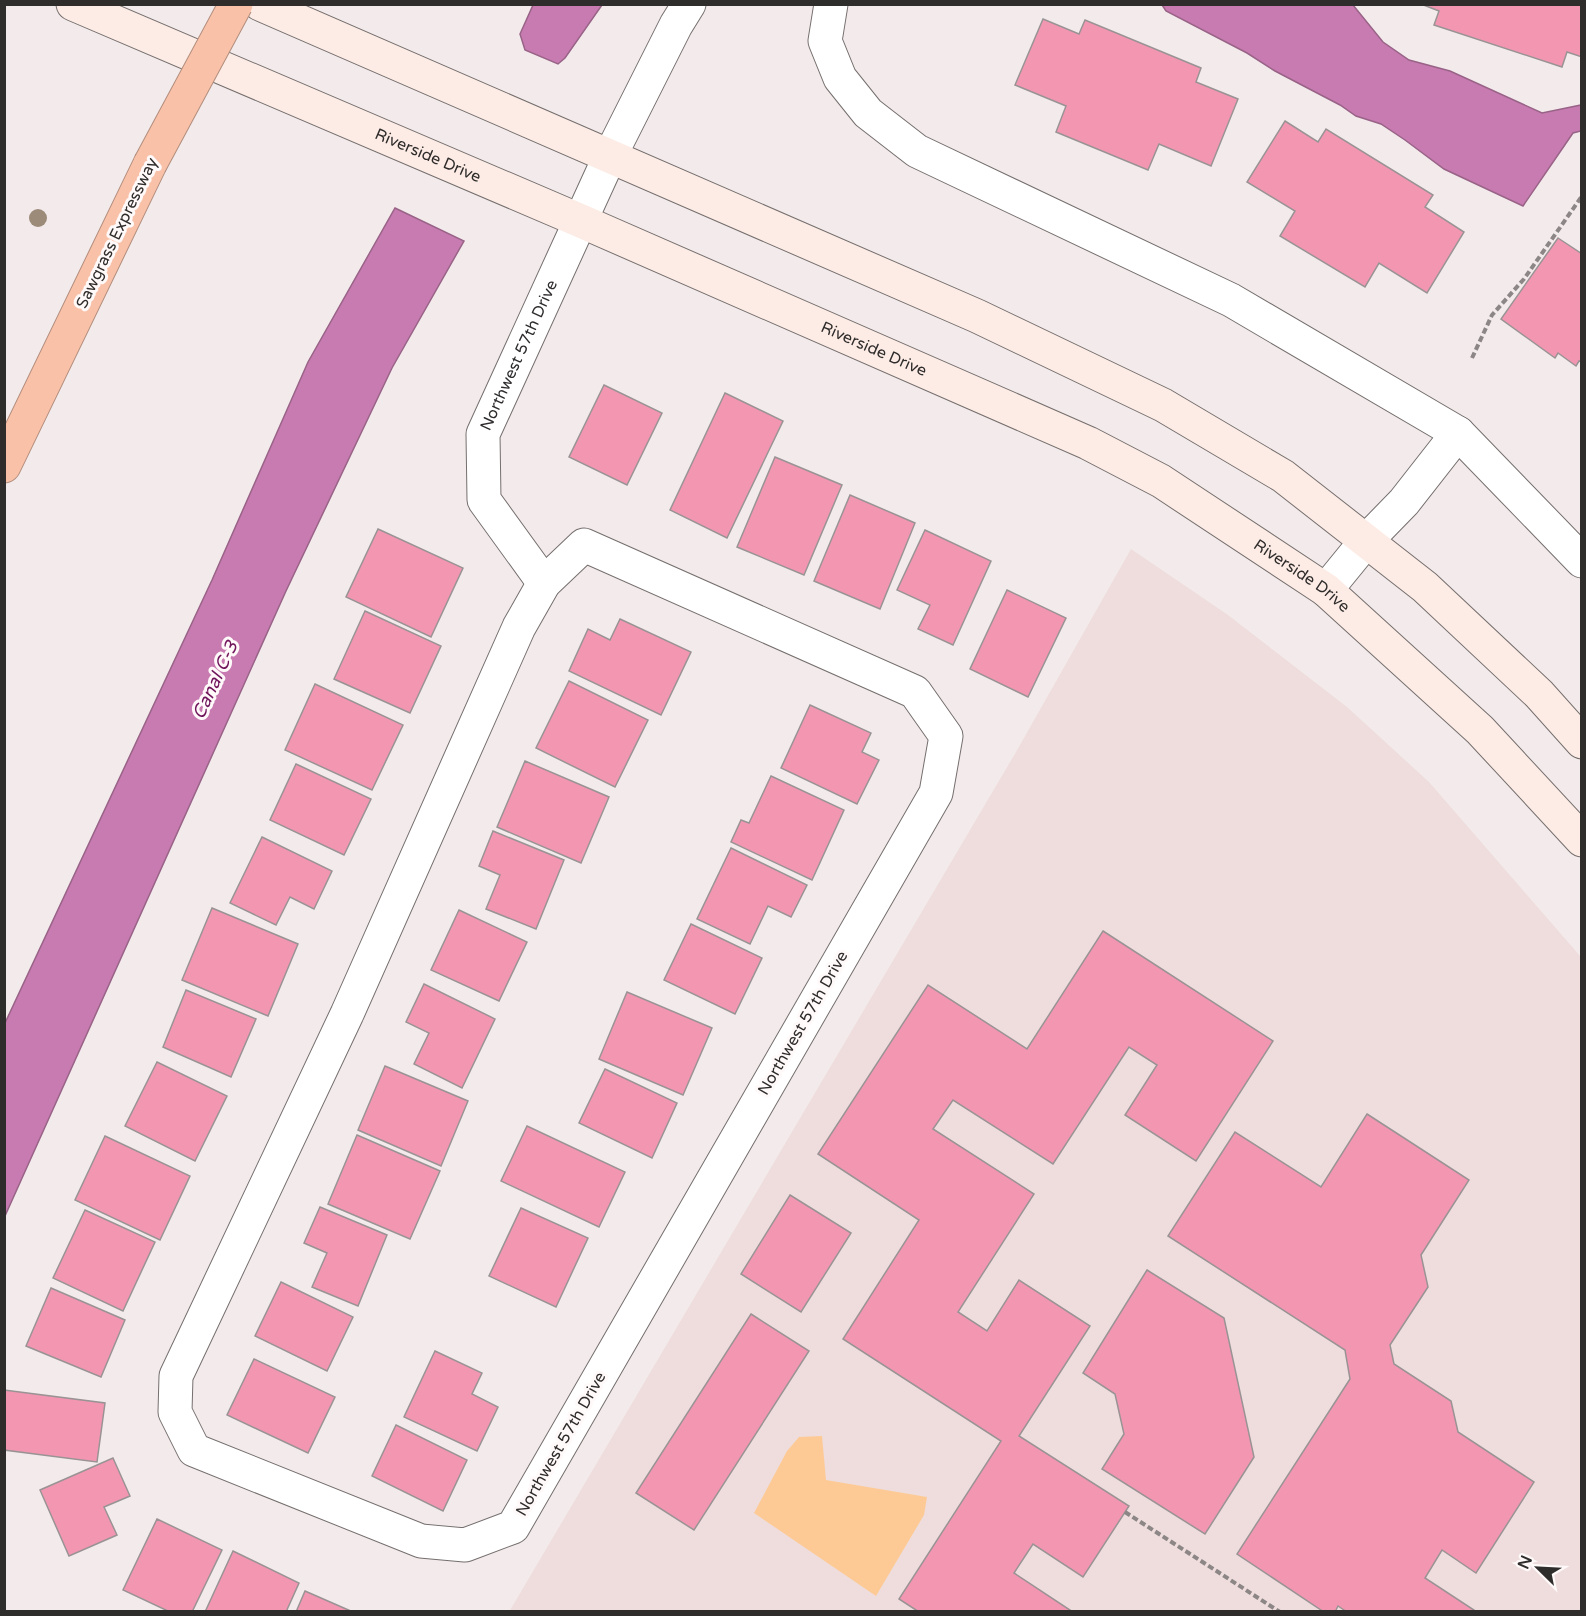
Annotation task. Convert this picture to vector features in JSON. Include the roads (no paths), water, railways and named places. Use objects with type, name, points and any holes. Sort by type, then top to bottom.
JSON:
[{"type":"highway","name":"Sawgrass Expressway","points":[[4,466],[150,164],[236,4]]},
{"type":"street","name":"Riverside Drive","points":[[73,4],[581,221],[1088,443],[1161,481],[1326,590],[1480,730],[1581,840]]},
{"type":"street","points":[[260,4],[966,312],[1163,405],[1283,476],[1425,587],[1539,694],[1581,742]]},
{"type":"street","name":"Northwest 57th Drive","points":[[544,583],[484,500],[483,434],[610,156],[676,25],[689,4]]},
{"type":"street","points":[[831,4],[825,41],[840,78],[868,113],[917,151],[1231,300],[1458,433],[1581,561]]},
{"type":"street","points":[[1326,590],[1366,541],[1404,502],[1458,433]]},
{"type":"street","name":"Northwest 57th Drive","points":[[584,545],[915,692],[946,736],[936,793],[513,1527],[465,1545],[421,1541],[194,1450],[175,1412],[176,1376],[347,1014],[519,627],[544,583],[584,545]]},
{"type":"water","points":[[533,4],[602,5],[565,58],[558,64],[525,50],[520,34]]},
{"type":"water","points":[[1162,5],[1353,5],[1383,42],[1409,60],[1450,71],[1542,113],[1581,105],[1581,131],[1573,133],[1523,206],[1444,169],[1381,124],[1356,116],[1247,53],[1166,11]]},
{"type":"water","name":"Canal C-3","points":[[395,208],[464,241],[392,368],[286,591],[5,1216],[5,1023],[212,580],[308,362]]}]
